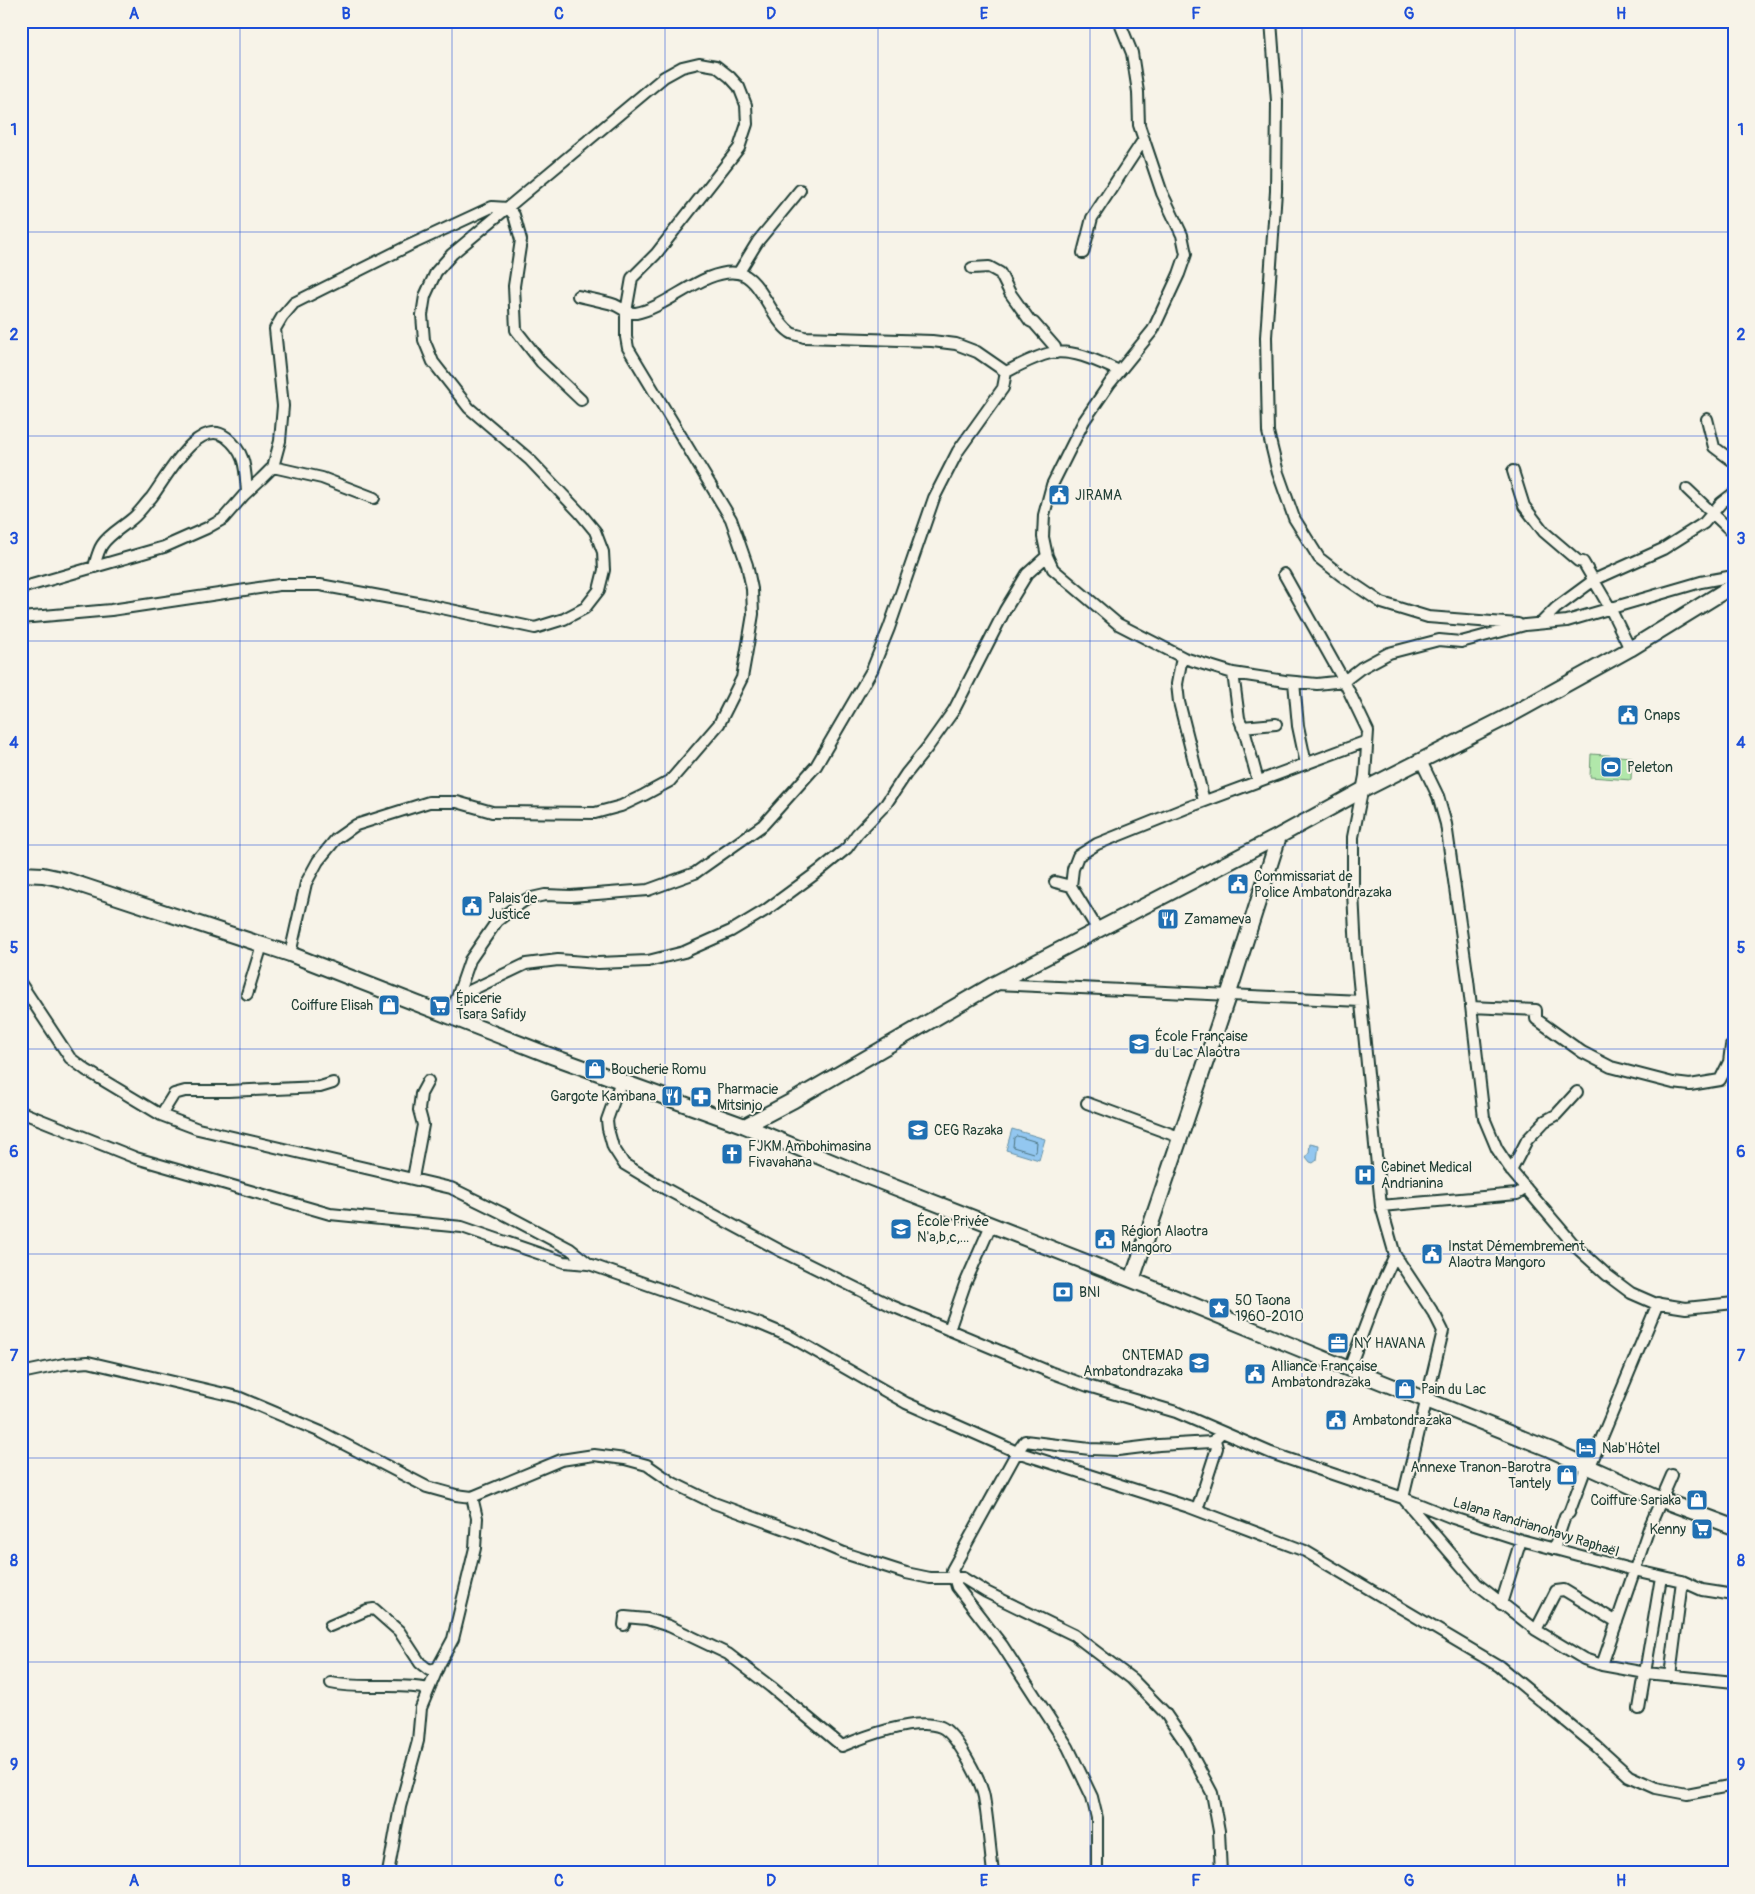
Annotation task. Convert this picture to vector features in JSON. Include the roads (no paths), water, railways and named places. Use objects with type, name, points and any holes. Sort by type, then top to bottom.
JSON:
[{"type":"main road","points":[[745,1126],[794,1100],[994,984],[1279,836],[1361,791],[1509,716],[1630,649],[1734,585]]},
{"type":"main road","points":[[1132,1280],[1228,996],[1279,836]]},
{"type":"main road","points":[[21,874],[43,875],[66,880],[262,944],[451,1015],[554,1057],[745,1126],[866,1176],[1132,1280],[1426,1401],[1524,1438],[1590,1466],[1662,1500],[1734,1527]]},
{"type":"street","points":[[1120,21],[1132,53],[1138,92],[1139,125],[1162,193],[1182,235],[1186,254],[1180,274],[1153,330],[1120,371],[1084,421],[1052,486],[1044,515],[1043,537],[1047,556],[1053,569],[1118,624],[1182,657],[1233,673],[1317,684],[1344,681],[1388,652],[1439,640],[1461,642],[1526,625],[1567,621],[1701,582],[1728,577],[1734,578]]},
{"type":"street","points":[[1271,21],[1277,101],[1276,190],[1266,337],[1268,432],[1278,473],[1294,518],[1319,558],[1382,603],[1428,617],[1526,625]]},
{"type":"street","points":[[21,618],[111,610],[279,585],[320,585],[423,604],[535,628],[585,608],[599,590],[604,570],[603,552],[595,531],[530,460],[468,408],[433,362],[424,340],[422,315],[425,296],[436,272],[452,254],[664,77],[682,67],[700,63],[716,66],[740,87],[746,105],[747,124],[739,148],[656,254],[632,278],[626,312],[628,348],[731,519],[747,566],[752,589],[753,614],[742,678],[719,724],[670,781],[644,796],[621,806],[595,813],[492,812],[457,802],[429,802],[356,825],[336,839],[318,861],[306,883],[290,954]]},
{"type":"street","points":[[1083,253],[1092,218],[1144,139]]},
{"type":"street","points":[[738,272],[758,242],[800,190]]},
{"type":"street","points":[[21,588],[164,547],[223,519],[273,467],[280,441],[283,406],[275,329],[294,303],[408,246],[492,207],[508,208],[514,215],[521,240],[514,286],[516,330],[541,362],[582,400]]},
{"type":"street","points":[[972,268],[989,266],[1000,273],[1030,322],[1034,323],[1055,347],[1056,353]]},
{"type":"street","points":[[578,296],[615,306],[626,312],[636,313],[711,277],[738,272],[751,280],[780,322],[790,333],[804,337],[956,344],[977,352],[1006,372]]},
{"type":"street","points":[[1006,372],[1051,353],[1071,354],[1089,358],[1120,371]]},
{"type":"street","points":[[451,1015],[470,960],[497,922],[527,899],[546,895],[572,896],[648,890],[695,873],[763,825],[816,766],[872,670],[889,628],[934,498],[958,451],[1003,388],[1006,372]]},
{"type":"street","points":[[1707,419],[1714,448],[1734,462]]},
{"type":"street","points":[[94,567],[100,547],[107,538],[134,517],[161,486],[181,454],[199,438],[211,433],[221,434],[237,446],[245,465],[247,492]]},
{"type":"street","points":[[273,467],[322,478],[374,498]]},
{"type":"street","points":[[1513,471],[1524,506],[1544,532],[1578,561],[1583,562],[1610,608],[1630,649]]},
{"type":"street","points":[[1687,489],[1714,512],[1730,530]]},
{"type":"street","points":[[1541,623],[1556,608],[1594,580],[1663,549],[1704,523],[1734,493]]},
{"type":"street","points":[[459,996],[526,964],[558,960],[598,963],[648,961],[684,952],[731,931],[766,910],[819,871],[847,848],[857,834],[886,804],[906,774],[927,748],[954,710],[1005,610],[1028,574],[1047,556]]},
{"type":"street","points":[[1284,574],[1344,681],[1368,731],[1364,776],[1353,837],[1353,892],[1361,1001],[1381,1206],[1395,1256],[1436,1317],[1443,1331],[1403,1498],[1477,1584],[1536,1630],[1584,1660],[1646,1673],[1734,1682]]},
{"type":"street","points":[[1182,657],[1177,684],[1179,702],[1204,801]]},
{"type":"street","points":[[1233,673],[1239,718],[1258,782]]},
{"type":"street","points":[[1294,682],[1298,726],[1306,764]]},
{"type":"street","points":[[1242,727],[1276,724]]},
{"type":"street","points":[[1098,930],[1071,886],[1073,869],[1078,856],[1097,844],[1204,801],[1367,741]]},
{"type":"street","points":[[1421,760],[1438,796],[1446,824],[1484,1118],[1497,1149],[1511,1171],[1576,1247],[1607,1275],[1631,1293],[1658,1303],[1686,1308],[1734,1303]]},
{"type":"street","points":[[1055,882],[1071,886]]},
{"type":"street","points":[[246,994],[262,944]]},
{"type":"street","points":[[21,984],[70,1058],[86,1070],[161,1115],[198,1129],[451,1188],[502,1212],[570,1249],[590,1264]]},
{"type":"street","points":[[994,984],[1361,1001]]},
{"type":"street","points":[[1471,1007],[1536,1010],[1536,1019],[1582,1052],[1611,1067],[1673,1083],[1690,1085],[1720,1080],[1729,1062],[1730,1046]]},
{"type":"street","points":[[413,1178],[422,1125],[419,1110],[421,1094],[428,1081]]},
{"type":"street","name":"Lalana Randrianohavy Raphaël","points":[[621,1081],[608,1120],[608,1129],[614,1147],[624,1164],[781,1252],[892,1306],[1050,1372],[1088,1386],[1176,1412],[1218,1436],[1403,1498],[1453,1518],[1554,1549],[1682,1581],[1702,1590],[1734,1595]]},
{"type":"street","points":[[161,1115],[174,1094],[185,1091],[228,1092],[320,1087],[333,1083]]},
{"type":"street","points":[[1511,1171],[1527,1140],[1545,1122],[1556,1116],[1578,1092]]},
{"type":"street","points":[[1088,1103],[1180,1137]]},
{"type":"street","points":[[21,1112],[136,1158],[330,1214],[462,1227],[564,1262],[590,1264],[760,1324],[791,1337],[906,1403],[1017,1452],[1197,1510],[1305,1551],[1499,1666],[1596,1746],[1629,1776],[1656,1788],[1687,1794],[1734,1785]]},
{"type":"street","points":[[1381,1206],[1517,1194],[1526,1188]]},
{"type":"street","points":[[950,1330],[965,1284],[991,1225]]},
{"type":"street","points":[[1349,1370],[1378,1292],[1395,1256]]},
{"type":"street","points":[[1554,1549],[1566,1516],[1569,1513],[1586,1470],[1590,1466],[1658,1303]]},
{"type":"street","points":[[21,1373],[64,1364],[88,1362],[238,1397],[321,1432],[427,1487],[456,1495],[472,1497],[560,1460],[594,1455],[624,1459],[647,1465],[673,1483],[714,1503],[844,1553],[930,1578],[963,1578],[986,1592],[1074,1635],[1132,1678],[1165,1713],[1185,1742],[1212,1793],[1220,1831],[1222,1873]]},
{"type":"street","points":[[1097,1873],[1097,1818],[1092,1797],[1068,1747],[1002,1644],[957,1587],[952,1570],[1017,1452],[1025,1441],[1090,1449],[1118,1450],[1159,1445],[1212,1442],[1218,1436]]},
{"type":"street","points":[[1197,1510],[1217,1448],[1218,1436]]},
{"type":"street","points":[[1602,1665],[1649,1528],[1672,1475]]},
{"type":"street","points":[[388,1873],[400,1807],[418,1740],[421,1708],[453,1639],[475,1548],[477,1518],[472,1497]]},
{"type":"street","points":[[1502,1604],[1522,1540]]},
{"type":"street","points":[[1639,1709],[1661,1576]]},
{"type":"street","points":[[1670,1676],[1682,1581]]},
{"type":"street","points":[[1536,1630],[1556,1591],[1564,1590],[1617,1622]]},
{"type":"street","points":[[330,1626],[367,1610],[374,1609],[399,1631],[420,1663],[429,1670],[438,1668]]},
{"type":"street","points":[[624,1625],[625,1617],[647,1619],[669,1626],[728,1654],[842,1746],[877,1732],[923,1723],[942,1727],[959,1743],[983,1795],[993,1873]]},
{"type":"street","points":[[331,1683],[344,1686],[412,1685],[429,1689]]},
{"type":"water","points":[[1012,1129],[1045,1139],[1039,1160],[1006,1150]]},
{"type":"water","points":[[1310,1143],[1319,1145],[1317,1160],[1313,1163],[1306,1157],[1309,1153]]},
{"type":"place","name":"JIRAMA","points":[[1059,495]]},
{"type":"place","name":"Cnaps","points":[[1628,715]]},
{"type":"place","name":"Peleton","points":[[1611,767]]},
{"type":"place","name":"Commissariat de Police Ambatondrazaka","points":[[1238,884]]},
{"type":"place","name":"Palais de Justice","points":[[472,906]]},
{"type":"place","name":"Zamameva","points":[[1168,919]]},
{"type":"place","name":"Coiffure Elisah","points":[[389,1005]]},
{"type":"place","name":"Épicerie Tsara Safidy","points":[[440,1006]]},
{"type":"place","name":"École Française du Lac Alaotra","points":[[1139,1044]]},
{"type":"place","name":"Boucherie Romu","points":[[595,1069]]},
{"type":"place","name":"Gargote Kambana","points":[[672,1096]]},
{"type":"place","name":"Pharmacie Mitsinjo","points":[[701,1097]]},
{"type":"place","name":"CEG Razaka","points":[[918,1130]]},
{"type":"place","name":"FJKM Ambohimasina Fivavahana","points":[[732,1154]]},
{"type":"place","name":"Cabinet Medical Andrianina","points":[[1365,1175]]},
{"type":"place","name":"École Privée N'a,b,c,...","points":[[901,1229]]},
{"type":"place","name":"Région Alaotra Mangoro","points":[[1105,1239]]},
{"type":"place","name":"Instat Démembrement Alaotra Mangoro","points":[[1432,1254]]},
{"type":"place","name":"BNI","points":[[1063,1292]]},
{"type":"place","name":"50 Taona 1960-2010","points":[[1219,1308]]},
{"type":"place","name":"NY HAVANA","points":[[1338,1343]]},
{"type":"place","name":"CNTEMAD Ambatondrazaka","points":[[1199,1363]]},
{"type":"place","name":"Alliance Française Ambatondrazaka","points":[[1255,1374]]},
{"type":"place","name":"Pain du Lac","points":[[1405,1389]]},
{"type":"place","name":"Ambatondrazaka","points":[[1336,1420]]},
{"type":"place","name":"Nab'Hôtel","points":[[1586,1448]]},
{"type":"place","name":"Annexe Tranon-Barotra Tantely","points":[[1567,1475]]},
{"type":"place","name":"Coiffure Sariaka","points":[[1697,1500]]},
{"type":"place","name":"Kenny","points":[[1702,1529]]}]
